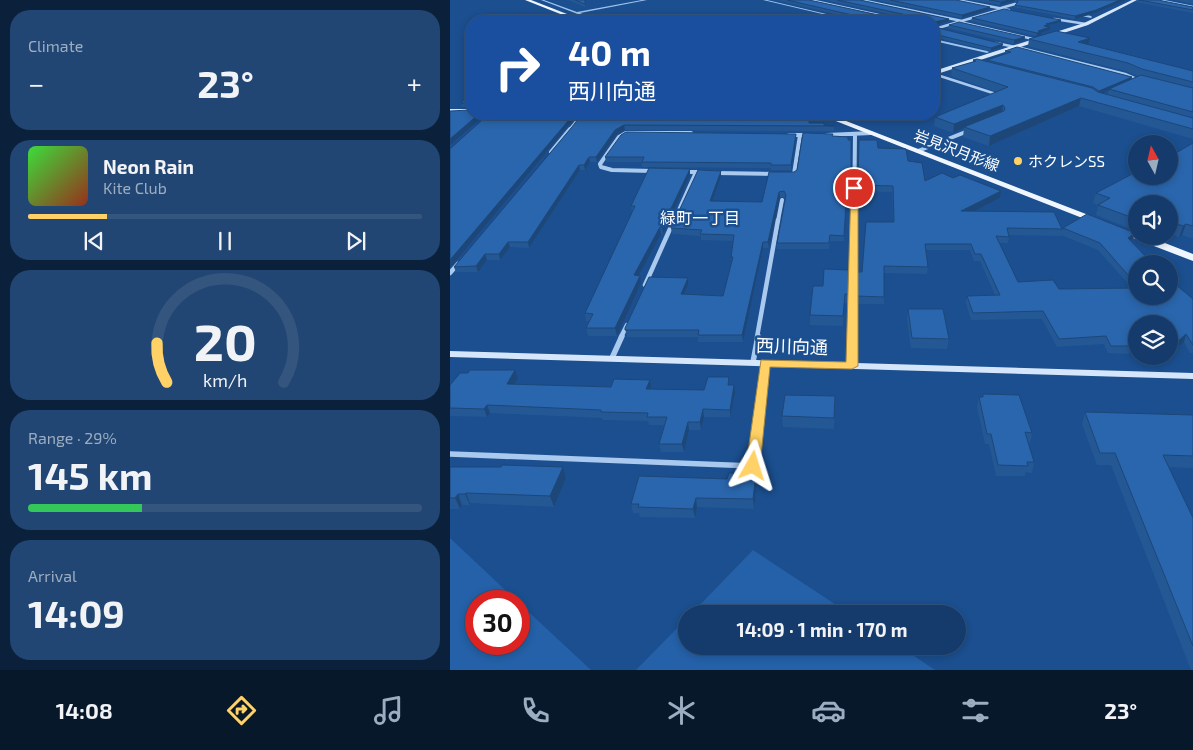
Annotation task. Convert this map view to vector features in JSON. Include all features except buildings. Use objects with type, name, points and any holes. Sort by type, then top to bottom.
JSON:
[{"type":"main road","points":[[527,0],[566,15]]},
{"type":"main road","name":"岩見沢月形線","points":[[837,120],[1109,225]]},
{"type":"main road","points":[[1159,245],[1193,258]]},
{"type":"street","points":[[810,0],[879,15]]},
{"type":"street","points":[[861,0],[932,15]]},
{"type":"street","points":[[957,0],[1012,11]]},
{"type":"street","points":[[940,72],[1086,24],[1135,0]]},
{"type":"street","points":[[1158,0],[1193,6]]},
{"type":"street","points":[[940,27],[1015,4]]},
{"type":"street","points":[[940,17],[1038,40]]},
{"type":"street","points":[[1050,18],[1086,24]]},
{"type":"street","points":[[940,29],[948,31]]},
{"type":"street","points":[[996,43],[1125,74],[1148,82]]},
{"type":"street","points":[[971,62],[980,64]]},
{"type":"street","points":[[940,76],[1002,96]]},
{"type":"street","points":[[1131,84],[1139,80]]},
{"type":"street","points":[[450,110],[465,111]]},
{"type":"street","points":[[545,159],[577,120]]},
{"type":"street","points":[[918,151],[973,129]]},
{"type":"street","points":[[658,171],[612,170],[601,167],[600,164],[619,136],[626,133],[700,133]]},
{"type":"street","points":[[818,135],[855,136],[871,133]]},
{"type":"street","points":[[780,134],[809,135]]},
{"type":"street","points":[[715,173],[794,174],[800,135]]},
{"type":"street","points":[[852,366],[855,136]]},
{"type":"street","points":[[677,172],[706,172]]},
{"type":"street","points":[[644,288],[696,172]]},
{"type":"street","points":[[753,362],[782,200]]},
{"type":"street","points":[[450,273],[463,258]]},
{"type":"street","points":[[612,358],[628,323]]},
{"type":"street","name":"西川向通","points":[[451,355],[612,358],[1193,376]]},
{"type":"street","points":[[450,454],[753,466],[765,363]]},
{"type":"shaded area","points":[[450,538],[505,590],[465,590],[465,655],[530,655],[530,613],[591,670],[450,670]]},
{"type":"shaded area","points":[[753,550],[836,605],[700,605]]},
{"type":"shaded area","points":[[678,627],[678,655],[912,655],[935,670],[636,670]]},
{"type":"waterway","points":[[542,0],[576,13]]},
{"type":"waterway","points":[[576,13],[646,0]]},
{"type":"waterway","points":[[764,0],[829,15]]},
{"type":"waterway","points":[[576,13],[582,15]]},
{"type":"waterway","points":[[1077,14],[1091,17]]},
{"type":"waterway","points":[[940,41],[987,52]]},
{"type":"place","name":"ホクレンSS","points":[[1018,161]]},
{"type":"district","name":"緑町一丁目","points":[[700,217]]},
{"type":"route","points":[[753,466],[765,363],[852,366],[854,188]]}]
